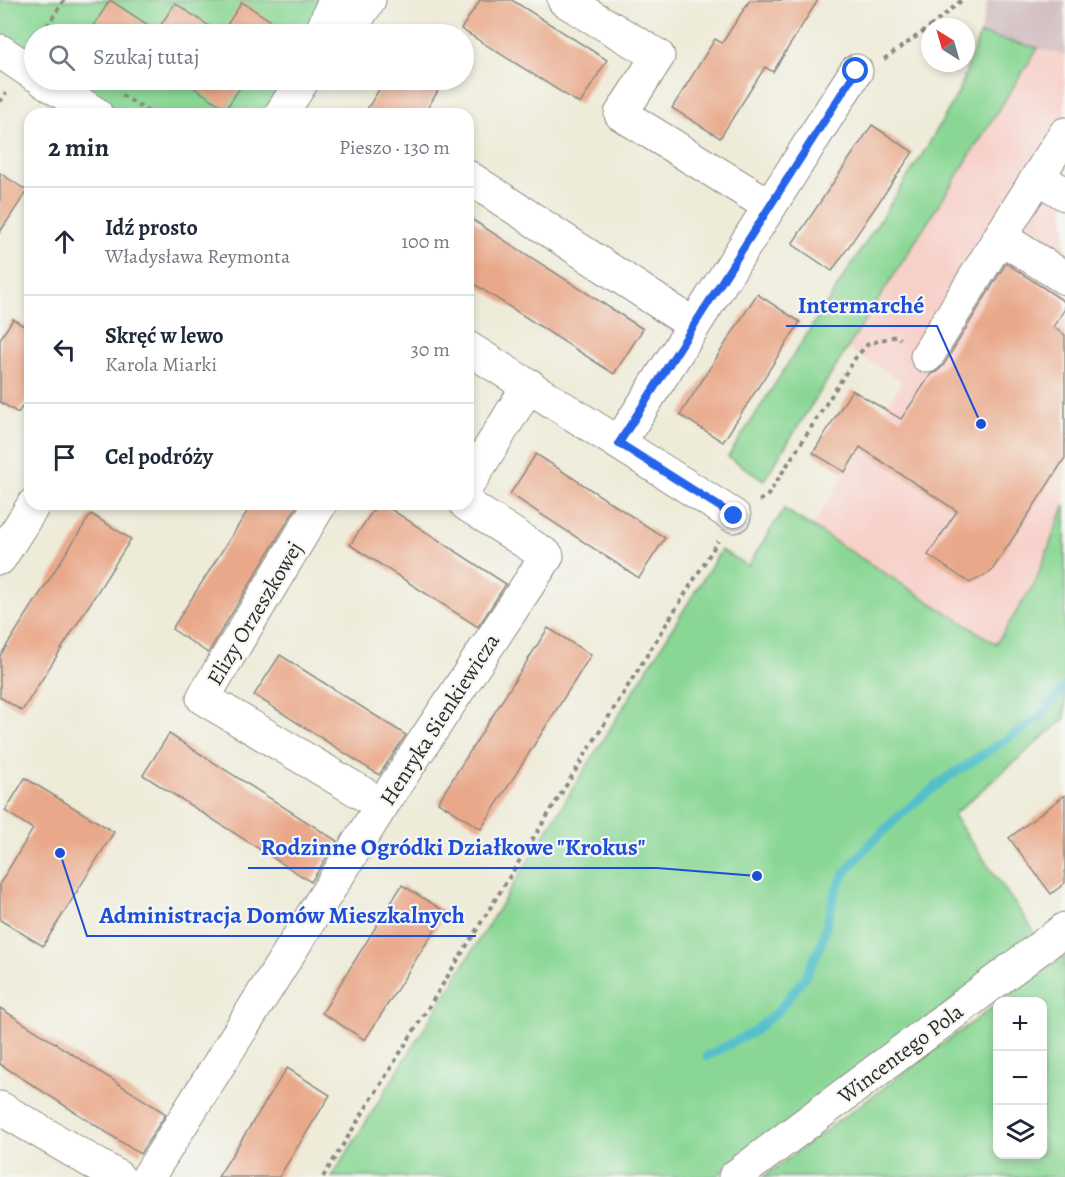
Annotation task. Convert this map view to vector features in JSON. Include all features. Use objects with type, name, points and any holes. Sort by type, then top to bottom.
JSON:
[{"type":"street","points":[[325,24],[337,0]]},
{"type":"street","points":[[353,24],[369,0]]},
{"type":"street","points":[[564,0],[658,56],[621,114],[770,206]]},
{"type":"street","points":[[619,443],[856,71]]},
{"type":"street","points":[[71,90],[106,103]]},
{"type":"street","points":[[285,108],[297,90]]},
{"type":"street","points":[[927,356],[1000,237],[1052,186],[1065,134]]},
{"type":"street","points":[[474,181],[694,325]]},
{"type":"street","points":[[1000,237],[1065,278]]},
{"type":"street","points":[[474,352],[734,516]]},
{"type":"street","points":[[474,474],[529,385]]},
{"type":"street","name":"Henryka Sienkiewicza","points":[[148,1177],[382,805],[547,556],[474,509]]},
{"type":"street","points":[[0,558],[30,510]]},
{"type":"street","name":"Elizy Orzeszkowej","points":[[316,510],[203,698],[382,805]]},
{"type":"street","name":"Wincentego Pola","points":[[735,1177],[1065,929]]},
{"type":"street","points":[[0,1108],[118,1177]]},
{"type":"path","points":[[48,24],[64,0]]},
{"type":"path","points":[[941,18],[962,0]]},
{"type":"path","points":[[856,71],[884,60],[921,33]]},
{"type":"path","points":[[106,103],[127,108]]},
{"type":"path","points":[[323,1177],[734,516],[768,495],[856,357],[868,344],[896,336],[927,356]]},
{"type":"shaded area","points":[[988,0],[1065,0],[1065,55],[980,34]]},
{"type":"shaded area","points":[[1038,48],[1065,55],[1065,504],[1035,583],[996,644],[812,528],[902,381],[847,348]]},
{"type":"green space","points":[[0,0],[326,0],[312,24],[24,24],[24,53],[0,37]]},
{"type":"green space","points":[[980,34],[1038,48],[764,480],[728,457],[927,147],[958,93],[966,72],[975,72],[975,47]]},
{"type":"green space","points":[[81,90],[278,90],[268,108],[109,108]]},
{"type":"green space","points":[[1065,504],[1065,718],[953,815],[1038,937],[715,1177],[332,1177],[721,550],[748,566],[784,509],[996,644],[1035,583]]},
{"type":"green space","points":[[1065,955],[1065,1177],[763,1177],[993,1007],[993,1159],[1047,1159],[1047,997],[1007,997]]},
{"type":"building","points":[[110,0],[146,24],[94,24]]},
{"type":"building","points":[[480,0],[512,0],[607,60],[580,104],[474,37],[474,24],[464,24]]},
{"type":"building","points":[[750,0],[818,0],[773,72],[765,67],[720,138],[672,108],[715,39],[722,43]]},
{"type":"building","points":[[242,2],[276,24],[228,24]]},
{"type":"building","points":[[175,3],[206,24],[162,24]]},
{"type":"building","points":[[197,90],[238,90],[224,108]]},
{"type":"building","points":[[379,90],[438,91],[428,108],[368,108]]},
{"type":"building","points":[[872,125],[913,152],[832,271],[792,244]]},
{"type":"building","points":[[0,173],[24,189],[24,196],[0,232]]},
{"type":"building","points":[[474,221],[643,329],[614,374],[474,284]]},
{"type":"building","points":[[1006,263],[1065,302],[1065,309],[1053,327],[1065,335],[1065,458],[991,572],[970,583],[928,555],[957,511],[860,447],[845,472],[813,453],[852,390],[901,419],[931,374],[943,366]]},
{"type":"building","points":[[757,294],[800,322],[723,442],[680,415]]},
{"type":"building","points":[[13,319],[24,326],[24,404],[18,413],[0,402],[0,339]]},
{"type":"building","points":[[536,454],[665,538],[639,578],[510,494]]},
{"type":"building","points":[[248,510],[294,510],[208,653],[172,629]]},
{"type":"building","points":[[373,510],[392,510],[506,584],[478,627],[350,545]]},
{"type":"building","points":[[91,514],[131,539],[22,711],[0,697],[0,656]]},
{"type":"building","points":[[548,628],[591,655],[481,829],[438,802]]},
{"type":"building","points":[[280,655],[406,735],[379,775],[254,695]]},
{"type":"building","points":[[169,734],[337,841],[311,882],[143,775]]},
{"type":"building","points":[[25,778],[114,832],[43,946],[0,920],[0,883],[33,829],[5,811]]},
{"type":"building","points":[[1065,795],[1065,883],[1051,894],[1009,838]]},
{"type":"building","points":[[402,885],[446,912],[365,1040],[322,1013]]},
{"type":"building","points":[[0,1008],[166,1114],[140,1154],[0,1064]]},
{"type":"building","points":[[287,1068],[330,1095],[279,1177],[218,1177]]},
{"type":"waterway","points":[[707,1056],[753,1032],[777,1012],[805,977],[821,945],[836,890],[845,873],[866,848],[902,813],[945,779],[1039,718],[1065,686]]},
{"type":"place","name":"Intermarché","points":[[981,424]]},
{"type":"place","name":"Administracja Domów Mieszkalnych","points":[[60,853]]},
{"type":"place","name":"Rodzinne Ogródki Działkowe \"Krokus\"","points":[[757,876]]},
{"type":"route","points":[[734,516],[619,443],[856,71]]}]
